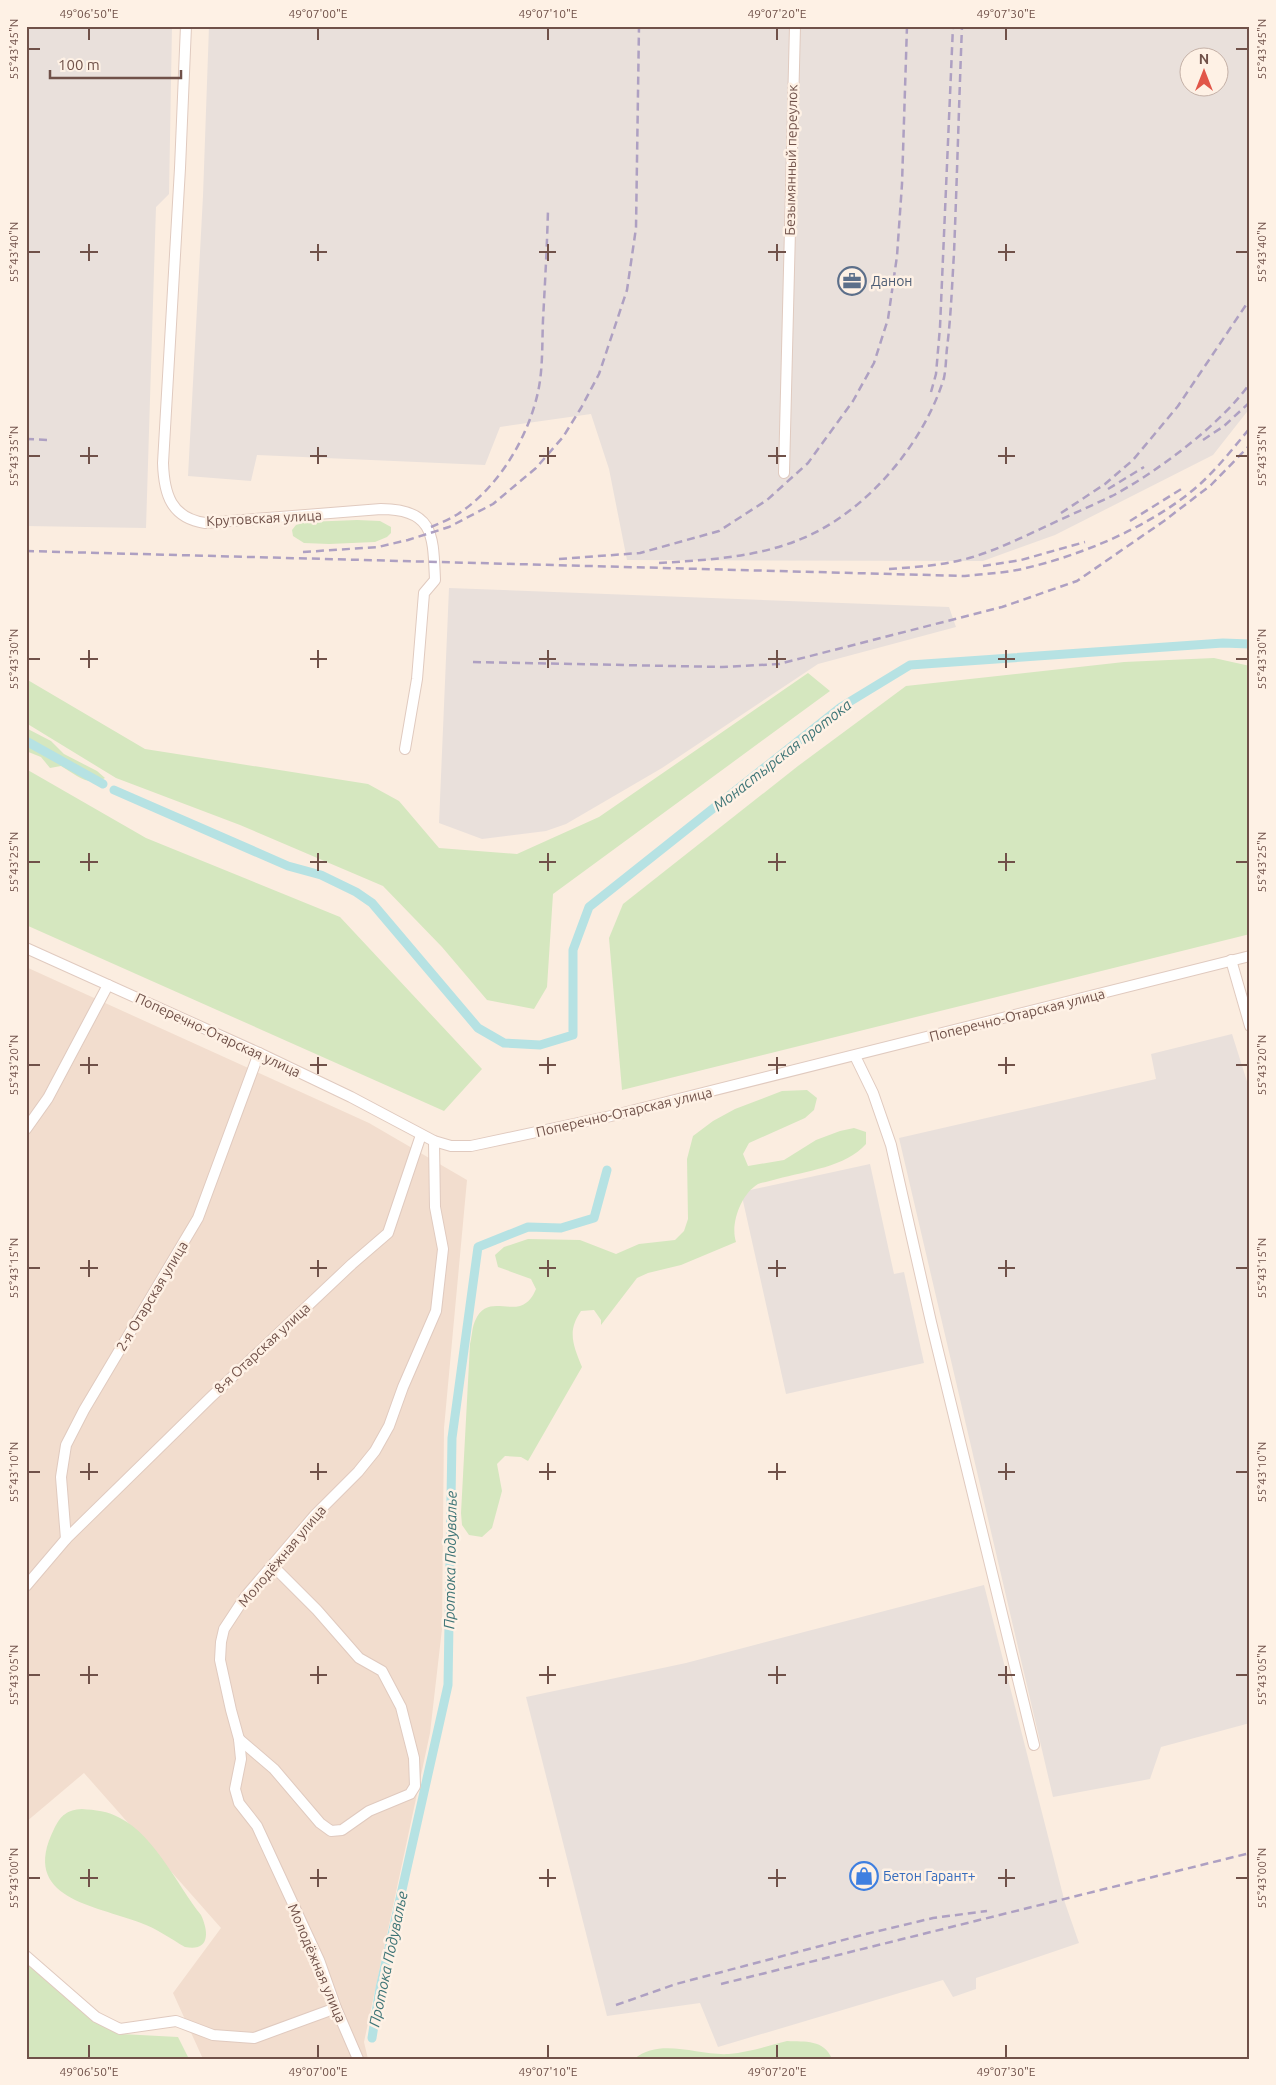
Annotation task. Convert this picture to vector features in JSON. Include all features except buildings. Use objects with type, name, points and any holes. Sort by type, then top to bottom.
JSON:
[{"type":"street","name":"Крутовская улица","points":[[186,26],[163,463],[167,494],[176,510],[192,521],[205,523],[382,509],[410,512],[421,518],[429,528],[433,542],[435,580],[424,593],[417,679],[405,749]]},
{"type":"street","name":"Безымянный переулок","points":[[784,473],[795,26]]},
{"type":"street","name":"Поперечно-Отарская улица","points":[[26,948],[259,1053],[350,1097],[421,1135],[452,1146],[471,1146],[506,1140],[610,1116],[1250,956]]},
{"type":"street","points":[[1231,960],[1250,1026]]},
{"type":"street","points":[[26,1129],[52,1090],[108,985]]},
{"type":"street","name":"2-я Отарская улица","points":[[66,1539],[61,1477],[66,1445],[89,1402],[198,1218],[259,1053]]},
{"type":"street","points":[[855,1056],[873,1093],[891,1146],[931,1322],[1034,1745]]},
{"type":"street","name":"8-я Отарская улица","points":[[26,1586],[66,1539],[211,1397],[352,1264],[388,1233],[421,1135]]},
{"type":"street","name":"Молодёжная улица","points":[[358,2059],[318,1960],[258,1826],[239,1803],[236,1789],[241,1759],[239,1739],[220,1660],[221,1642],[224,1629],[245,1597],[315,1515],[358,1472],[375,1451],[389,1426],[403,1387],[436,1311],[443,1249],[435,1207],[434,1141]]},
{"type":"street","points":[[239,1739],[274,1769],[330,1831],[342,1830],[369,1811],[410,1794],[415,1786],[414,1758],[401,1707],[382,1671],[359,1658],[317,1610],[272,1565]]},
{"type":"street","points":[[26,1956],[96,2017],[120,2029],[176,2021],[214,2035],[254,2038],[336,2008]]},
{"type":"shaded area","points":[[26,26],[172,26],[169,194],[156,207],[146,528],[26,526]]},
{"type":"shaded area","points":[[209,26],[1250,26],[1250,408],[1213,455],[1055,535],[983,561],[627,560],[609,469],[591,414],[500,427],[485,465],[257,455],[251,481],[188,476],[203,196]]},
{"type":"shaded area","points":[[449,588],[949,607],[956,627],[818,664],[662,768],[566,824],[546,831],[482,839],[439,823]]},
{"type":"shaded area","points":[[26,967],[369,1123],[467,1180],[444,1428],[442,1629],[430,1733],[364,2042],[368,2059],[203,2059],[173,1993],[221,1928],[84,1773],[26,1822]]},
{"type":"shaded area","points":[[1232,1034],[1250,1091],[1250,1723],[1161,1747],[1150,1779],[1053,1797],[899,1138],[1156,1079],[1151,1054]]},
{"type":"shaded area","points":[[870,1164],[894,1274],[904,1272],[924,1363],[786,1394],[741,1192]]},
{"type":"shaded area","points":[[984,1585],[1065,1903],[1079,1943],[976,1978],[976,1989],[953,1997],[943,1980],[718,2047],[700,2003],[607,2016],[526,1697],[686,1663]]},
{"type":"green space","points":[[380,521],[391,527],[391,533],[387,537],[375,542],[329,544],[304,543],[293,536],[292,530],[296,525],[307,522]]},
{"type":"green space","points":[[1214,658],[1250,666],[1250,934],[622,1090],[609,938],[623,904],[798,766],[906,686],[1124,662]]},
{"type":"green space","points":[[808,673],[830,691],[553,894],[547,987],[534,1009],[487,1000],[442,947],[383,886],[240,825],[116,778],[26,723],[26,679],[145,749],[368,784],[399,801],[439,848],[517,854],[599,817]]},
{"type":"green space","points":[[26,728],[51,741],[64,754],[97,771],[105,778],[99,781],[88,781],[61,766],[50,768],[41,757],[26,751]]},
{"type":"green space","points":[[26,769],[146,838],[340,917],[482,1069],[444,1111],[26,925]]},
{"type":"green space","points":[[807,1090],[817,1098],[814,1110],[805,1118],[749,1143],[743,1154],[748,1166],[784,1160],[816,1140],[854,1128],[866,1132],[866,1144],[858,1152],[837,1163],[758,1184],[747,1195],[738,1210],[735,1227],[736,1242],[681,1265],[648,1273],[637,1278],[601,1325],[601,1320],[594,1310],[581,1311],[574,1325],[573,1338],[582,1367],[528,1461],[521,1457],[505,1456],[497,1464],[502,1491],[492,1528],[482,1537],[469,1535],[462,1525],[461,1513],[470,1344],[473,1326],[484,1309],[495,1306],[520,1306],[530,1299],[536,1289],[531,1279],[498,1267],[495,1255],[504,1247],[528,1239],[580,1240],[616,1254],[639,1244],[675,1240],[684,1231],[688,1219],[687,1159],[693,1136],[713,1121],[735,1109],[782,1091]]},
{"type":"green space","points":[[82,1809],[101,1811],[115,1816],[133,1826],[155,1849],[201,1915],[206,1934],[203,1944],[193,1948],[185,1947],[147,1925],[84,1904],[67,1896],[54,1885],[46,1871],[46,1852],[54,1829],[65,1814]]},
{"type":"green space","points":[[26,1961],[96,2020],[121,2034],[178,2037],[189,2059],[26,2059]]},
{"type":"green space","points":[[787,2041],[819,2045],[829,2053],[832,2059],[634,2059],[656,2049],[668,2048],[729,2054]]},
{"type":"waterway","name":"Монастырская протока","points":[[114,790],[288,866],[321,875],[356,892],[372,903],[478,1028],[504,1043],[540,1045],[573,1035],[573,950],[589,907],[841,707],[910,665],[1223,643],[1250,644]]},
{"type":"waterway","points":[[26,741],[103,784]]},
{"type":"waterway","name":"Протока Подувалье","points":[[372,2038],[380,1988],[448,1685],[452,1438],[478,1247],[528,1227],[561,1228],[594,1218],[607,1170]]},
{"type":"railway","points":[[303,552],[378,547],[449,527],[493,504],[536,468],[563,437],[599,374],[627,290],[636,228],[639,26]]},
{"type":"railway","points":[[559,559],[640,553],[719,531],[767,500],[808,463],[853,401],[874,363],[888,319],[897,256],[902,184],[907,26]]},
{"type":"railway","points":[[931,392],[936,374],[940,327],[953,26]]},
{"type":"railway","points":[[659,563],[745,555],[779,547],[821,530],[844,515],[887,476],[906,453],[921,429],[934,404],[944,378],[946,366],[954,253],[962,26]]},
{"type":"railway","points":[[431,527],[458,514],[486,490],[509,460],[527,427],[538,392],[541,374],[548,210]]},
{"type":"railway","points":[[1061,513],[1105,484],[1133,460],[1178,406],[1250,299]]},
{"type":"railway","points":[[889,569],[944,564],[976,556],[1013,542],[1112,496],[1147,475],[1206,431],[1250,383]]},
{"type":"railway","points":[[1203,440],[1224,426],[1250,402]]},
{"type":"railway","points":[[26,551],[965,576],[1022,569],[1045,563],[1092,547],[1138,526],[1180,500],[1199,485],[1219,465],[1250,428]]},
{"type":"railway","points":[[26,439],[49,440]]},
{"type":"railway","points":[[473,662],[722,667],[779,664],[1002,607],[1077,581],[1164,521],[1211,485],[1250,445]]},
{"type":"railway","points":[[1108,489],[1144,467]]},
{"type":"railway","points":[[1130,521],[1183,488]]},
{"type":"railway","points":[[983,566],[1021,560],[1085,542]]},
{"type":"railway","points":[[721,1984],[1250,1853]]},
{"type":"railway","points":[[616,2005],[676,1984],[866,1934],[933,1918],[987,1911]]},
{"type":"place","name":"Данон","points":[[852,281]]},
{"type":"place","name":"Бетон Гарант+","points":[[864,1876]]}]
